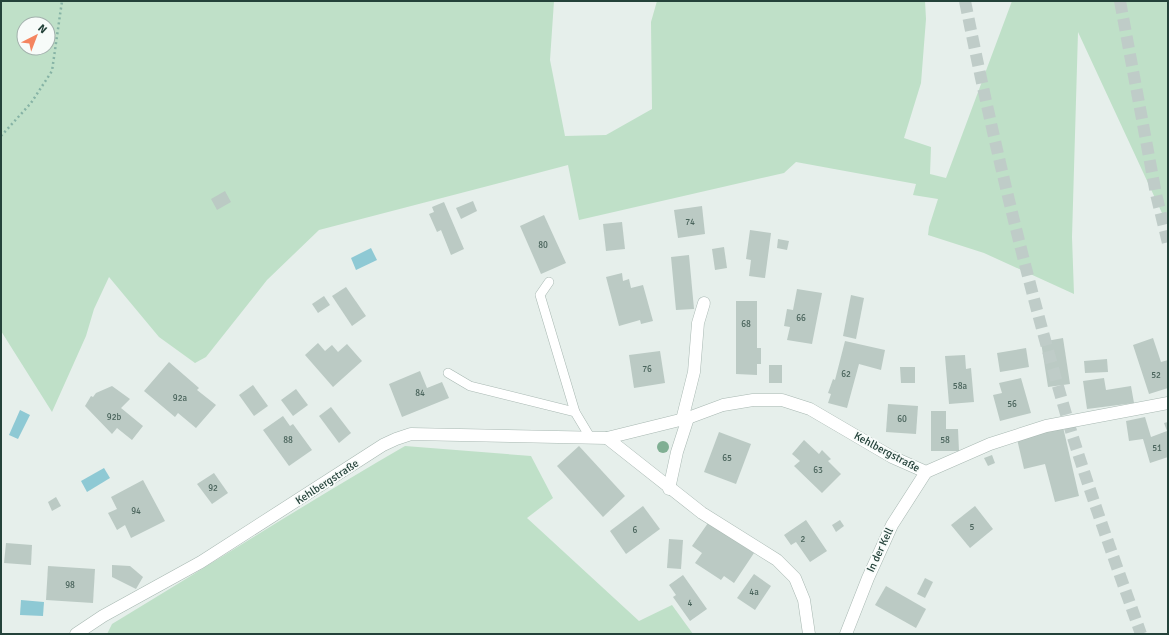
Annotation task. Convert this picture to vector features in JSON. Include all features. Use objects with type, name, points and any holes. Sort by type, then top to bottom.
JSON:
[{"type":"street","points":[[669,489],[694,372],[698,323],[704,303]]},
{"type":"street","name":"Kehlbergstraße","points":[[76,634],[103,616],[201,562],[396,439],[411,434],[607,438],[685,419],[722,405],[753,400],[782,400],[810,409],[892,457],[926,472],[990,444],[1046,426],[1168,403]]},
{"type":"street","points":[[607,438],[669,489],[702,513],[777,560],[795,578],[804,600],[809,634]]},
{"type":"street","name":"In der Kell","points":[[846,634],[868,578],[892,525],[926,472]]},
{"type":"lane","points":[[549,282],[540,295],[575,412],[590,437]]},
{"type":"lane","points":[[448,373],[470,386],[575,412]]},
{"type":"path","points":[[1,136],[30,103],[52,71],[62,1]]},
{"type":"green space","points":[[1,1],[554,1],[550,60],[565,136],[606,135],[652,109],[651,22],[657,1],[925,1],[926,19],[921,83],[904,138],[931,147],[930,174],[946,178],[1012,1],[1168,1],[1168,226],[1078,32],[1072,237],[1074,294],[984,253],[928,235],[938,199],[913,195],[916,184],[796,162],[784,173],[579,220],[568,165],[319,230],[267,280],[206,357],[195,363],[159,337],[109,277],[94,309],[86,336],[52,412],[1,331]]},
{"type":"green space","points":[[405,446],[531,456],[553,498],[527,518],[639,621],[672,605],[693,634],[107,634],[112,624]]},
{"type":"water","points":[[371,248],[377,260],[356,270],[351,258]]},
{"type":"water","points":[[20,410],[30,415],[18,439],[9,435]]},
{"type":"water","points":[[104,468],[110,478],[87,492],[81,481]]},
{"type":"water","points":[[21,600],[44,602],[43,616],[20,615]]},
{"type":"building","points":[[225,191],[231,202],[217,210],[211,199]]},
{"type":"building","points":[[473,201],[477,211],[461,219],[456,208]]},
{"type":"building","points":[[444,202],[464,249],[451,255],[441,230],[437,232],[429,214],[434,212],[432,207]]},
{"type":"building","points":[[702,206],[705,234],[678,238],[674,210]]},
{"type":"building","points":[[544,215],[566,263],[541,274],[520,226]]},
{"type":"building","points":[[622,222],[625,249],[606,251],[603,224]]},
{"type":"building","points":[[750,230],[771,233],[765,278],[749,276],[751,260],[746,259]]},
{"type":"building","points":[[778,239],[789,241],[787,250],[777,248]]},
{"type":"building","points":[[724,247],[727,268],[715,270],[712,249]]},
{"type":"building","points":[[689,255],[694,309],[676,310],[671,257]]},
{"type":"building","points":[[622,273],[623,281],[629,279],[631,288],[643,285],[653,321],[641,324],[640,320],[619,326],[606,277]]},
{"type":"building","points":[[346,287],[366,316],[352,326],[332,296]]},
{"type":"building","points":[[797,289],[822,293],[812,344],[787,340],[790,327],[784,326],[787,309],[793,310]]},
{"type":"building","points":[[851,295],[864,298],[856,339],[843,336]]},
{"type":"building","points":[[324,296],[330,305],[318,313],[312,304]]},
{"type":"building","points":[[736,301],[757,301],[757,348],[761,348],[761,364],[757,364],[757,375],[736,374]]},
{"type":"building","points":[[1063,338],[1070,384],[1048,387],[1041,342]]},
{"type":"building","points":[[1153,338],[1161,362],[1168,360],[1168,388],[1149,394],[1133,345]]},
{"type":"building","points":[[845,341],[885,350],[881,370],[859,364],[847,408],[828,403],[831,394],[828,393],[833,379],[835,380]]},
{"type":"building","points":[[318,343],[325,351],[332,345],[338,352],[347,344],[362,361],[333,387],[305,355]]},
{"type":"building","points":[[1026,348],[1029,367],[1000,372],[997,353]]},
{"type":"building","points":[[660,351],[665,383],[634,388],[629,355]]},
{"type":"building","points":[[965,355],[966,369],[971,368],[974,402],[949,404],[945,356]]},
{"type":"building","points":[[1107,359],[1108,372],[1085,373],[1084,361]]},
{"type":"building","points":[[169,362],[199,388],[197,390],[216,405],[196,428],[178,413],[175,417],[144,391]]},
{"type":"building","points":[[769,365],[782,365],[782,383],[769,383]]},
{"type":"building","points":[[900,367],[915,367],[915,383],[901,383]]},
{"type":"building","points":[[420,371],[427,388],[442,382],[449,398],[402,417],[389,384]]},
{"type":"building","points":[[1021,378],[1031,413],[1000,421],[993,395],[1002,393],[999,383]]},
{"type":"building","points":[[1104,378],[1106,390],[1131,386],[1134,403],[1087,409],[1083,381]]},
{"type":"building","points":[[253,385],[268,406],[254,416],[239,395]]},
{"type":"building","points":[[112,386],[130,399],[121,408],[143,426],[132,440],[117,428],[112,434],[85,406],[91,396],[93,397],[96,393]]},
{"type":"building","points":[[296,389],[308,405],[293,416],[281,400]]},
{"type":"building","points":[[888,404],[918,406],[916,434],[886,432]]},
{"type":"building","points":[[331,407],[351,433],[339,443],[319,416]]},
{"type":"building","points":[[931,411],[946,411],[946,429],[958,429],[959,451],[931,451]]},
{"type":"building","points":[[283,416],[290,426],[293,424],[312,450],[289,466],[263,430]]},
{"type":"building","points":[[1145,417],[1151,437],[1167,431],[1164,423],[1168,422],[1168,457],[1150,463],[1143,439],[1129,441],[1126,421]]},
{"type":"building","points":[[1063,427],[1079,496],[1055,502],[1045,464],[1024,469],[1017,439]]},
{"type":"building","points":[[719,432],[751,444],[736,484],[704,472]]},
{"type":"building","points":[[804,440],[819,454],[822,450],[831,459],[828,461],[841,474],[822,493],[794,466],[800,461],[792,454]]},
{"type":"building","points":[[579,446],[625,496],[603,517],[557,466]]},
{"type":"building","points":[[992,455],[995,463],[988,466],[984,458]]},
{"type":"building","points":[[214,473],[228,493],[212,504],[197,484]]},
{"type":"building","points":[[143,480],[165,521],[131,538],[125,525],[117,530],[108,513],[117,509],[111,497]]},
{"type":"building","points":[[56,497],[61,506],[52,511],[48,502]]},
{"type":"building","points":[[643,506],[660,529],[626,554],[610,531]]},
{"type":"building","points":[[975,506],[993,529],[970,548],[951,525]]},
{"type":"building","points":[[806,520],[827,551],[810,562],[796,542],[791,545],[784,535]]},
{"type":"building","points":[[840,520],[844,526],[836,532],[832,525]]},
{"type":"building","points":[[708,523],[754,553],[734,583],[724,576],[721,580],[695,563],[702,553],[692,546]]},
{"type":"building","points":[[669,539],[683,540],[681,569],[667,568]]},
{"type":"building","points":[[6,543],[32,545],[31,565],[4,563]]},
{"type":"building","points":[[112,565],[130,566],[143,577],[136,589],[112,577]]},
{"type":"building","points":[[48,566],[95,569],[93,603],[46,600]]},
{"type":"building","points":[[754,574],[771,586],[755,610],[737,598]]},
{"type":"building","points":[[683,575],[707,609],[690,621],[673,597],[676,595],[669,585]]},
{"type":"building","points":[[925,578],[933,582],[925,598],[917,594]]},
{"type":"building","points":[[886,586],[926,609],[916,628],[875,605]]},
{"type":"tunnel","points":[[965,1],[1013,217],[1056,378],[1087,482],[1141,634]]},
{"type":"tunnel","points":[[1120,1],[1156,194],[1168,243]]}]
